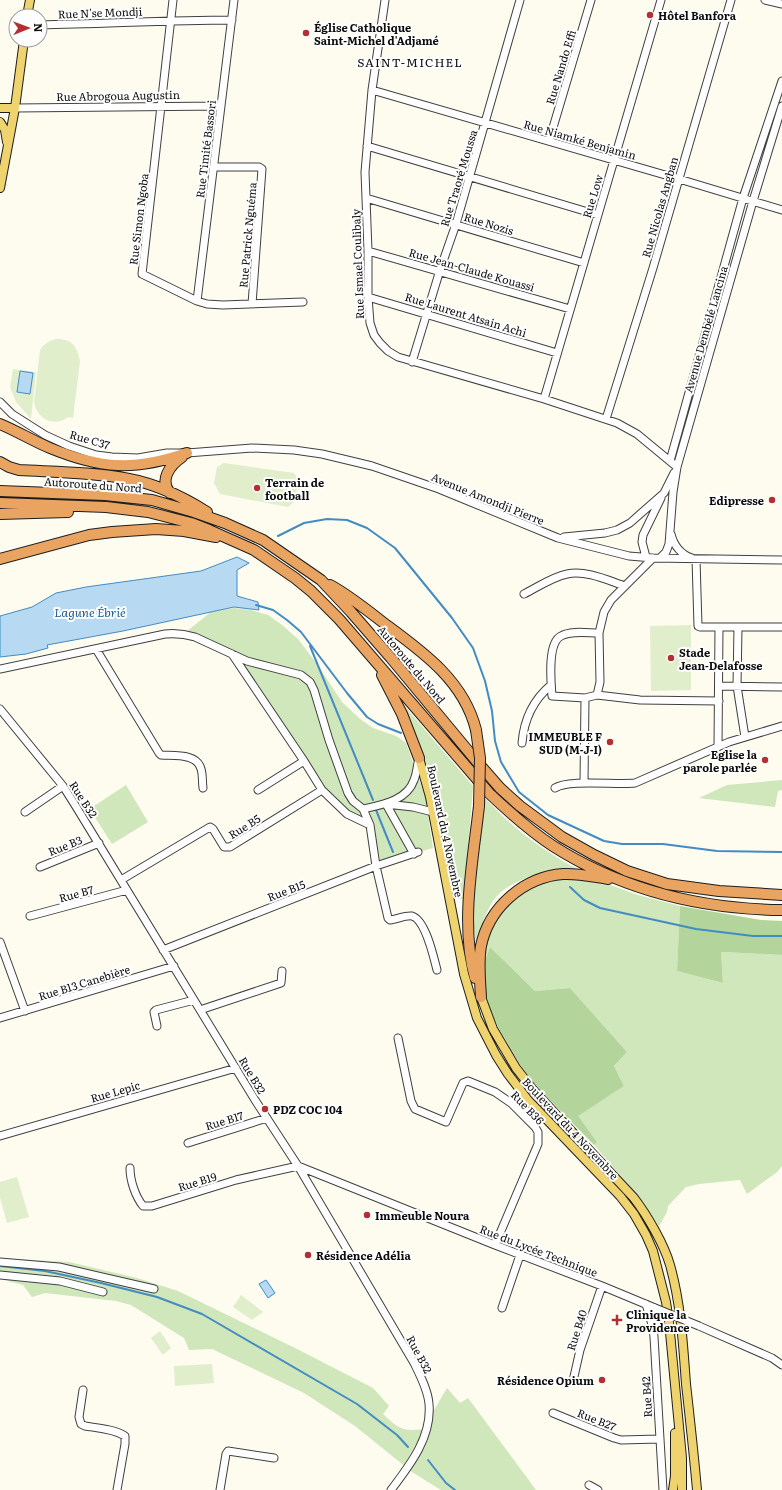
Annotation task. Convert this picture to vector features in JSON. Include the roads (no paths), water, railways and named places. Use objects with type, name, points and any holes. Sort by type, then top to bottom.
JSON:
[{"type":"highway","points":[[0,424],[48,447],[78,459],[115,466],[152,464],[187,453]]},
{"type":"highway","points":[[170,493],[166,488],[166,476],[174,464],[187,453]]},
{"type":"highway","points":[[0,462],[19,470],[107,476],[129,479],[153,485],[197,505],[225,523]]},
{"type":"highway","name":"Autoroute du Nord","points":[[1,491],[105,495],[137,498],[173,506],[225,523],[263,540],[321,580],[386,652],[500,788],[520,806],[562,837],[594,855],[628,871],[667,884],[719,892],[782,895]]},
{"type":"highway","name":"Autoroute du Nord","points":[[1,509],[106,507],[148,512],[170,517],[209,530],[254,550],[278,565],[311,591],[339,619],[489,793],[512,814],[552,846],[620,881],[665,896],[689,901],[735,907],[782,910]]},
{"type":"highway","points":[[0,559],[89,535],[133,530],[156,529],[184,531],[235,541]]},
{"type":"highway","points":[[321,580],[343,592],[411,643],[445,673],[462,696],[468,708],[476,730],[480,758],[479,806],[469,901],[468,927],[474,973],[481,997]]},
{"type":"highway","points":[[373,659],[402,714],[419,758]]},
{"type":"highway","points":[[481,997],[480,962],[484,936],[494,915],[514,893],[539,880],[564,874],[582,874],[620,881]]},
{"type":"main road","points":[[0,188],[15,108],[23,48]]},
{"type":"main road","points":[[0,108],[15,108]]},
{"type":"main road","points":[[0,122],[4,130],[8,147]]},
{"type":"main road","name":"Boulevard du 4 Novembre","points":[[419,758],[433,812],[464,974],[477,1018],[496,1055],[527,1099],[623,1200],[634,1214],[646,1235],[660,1274],[666,1302],[682,1458],[682,1490]]},
{"type":"main road","name":"Boulevard du 4 Novembre","points":[[481,997],[493,1029],[516,1068],[534,1091],[634,1198],[643,1210],[663,1248],[670,1264],[683,1332],[686,1383],[697,1490]]},
{"type":"main road","points":[[673,1490],[675,1476],[674,1384]]},
{"type":"main road","points":[[682,1458],[694,1457]]},
{"type":"street","name":"Rue Simon Ngoba","points":[[172,0],[162,106],[142,274],[197,301],[207,304],[223,305],[303,302]]},
{"type":"street","name":"Rue Timité Bassori","points":[[197,301],[234,0]]},
{"type":"street","name":"Rue Ismael Coulibaly","points":[[385,0],[372,90],[365,172],[368,297],[370,323],[374,334],[388,351],[398,357],[544,399],[606,419],[628,429],[677,467]]},
{"type":"street","name":"Rue Traoré Moussa","points":[[412,362],[440,270],[456,224],[520,0]]},
{"type":"street","name":"Rue Nando Effi","points":[[549,141],[591,0]]},
{"type":"street","name":"Rue Low","points":[[544,399],[662,0]]},
{"type":"street","name":"Rue Nicolas Angban","points":[[606,419],[679,179],[731,0]]},
{"type":"street","points":[[765,0],[782,4]]},
{"type":"street","name":"Rue N'se Mondji","points":[[48,25],[171,20],[232,20]]},
{"type":"street","points":[[670,461],[743,198],[782,81]]},
{"type":"street","name":"Rue Niamké Benjamin","points":[[372,90],[782,210]]},
{"type":"street","name":"Rue Abrogoua Augustin","points":[[15,108],[221,106]]},
{"type":"street","name":"Avenue Dembélé Lancina","points":[[597,695],[600,682],[599,633],[607,604],[653,558],[666,552],[669,544],[673,492],[677,467],[782,106]]},
{"type":"street","points":[[367,146],[598,215]]},
{"type":"street","name":"Rue Patrick Nguéma","points":[[214,167],[259,167],[262,169],[252,304]]},
{"type":"street","name":"Rue Nozis","points":[[366,198],[584,263]]},
{"type":"street","name":"Rue Jean-Claude Kouassi","points":[[368,251],[440,270],[570,309]]},
{"type":"street","name":"Rue Laurent Atsain Achi","points":[[368,297],[557,353]]},
{"type":"street","name":"Rue C37","points":[[0,402],[12,414],[45,435],[96,455],[138,458],[187,453]]},
{"type":"street","name":"Avenue Amondji Pierre","points":[[187,453],[252,448],[294,450],[360,462],[439,489],[558,538],[630,556],[653,558],[782,560]]},
{"type":"street","points":[[653,558],[642,542],[643,535],[677,467]]},
{"type":"street","points":[[558,538],[604,533],[617,530],[630,523],[664,493]]},
{"type":"street","points":[[670,531],[673,542],[681,553],[696,559],[698,626],[782,627]]},
{"type":"street","points":[[524,594],[559,576],[573,573],[597,576],[624,586]]},
{"type":"street","points":[[718,747],[719,627]]},
{"type":"street","points":[[738,627],[737,686],[745,737]]},
{"type":"street","points":[[0,669],[175,633],[195,637],[261,665],[302,675],[310,682],[314,690],[329,740],[348,794],[353,801],[364,809],[370,825],[376,866],[389,920],[411,916],[421,924],[427,937],[437,970]]},
{"type":"street","points":[[599,633],[569,634],[561,636],[555,641],[552,649],[552,696],[585,698],[597,695],[640,700],[719,701]]},
{"type":"street","points":[[96,649],[159,753],[161,755],[194,759],[199,763],[201,769],[203,788]]},
{"type":"street","points":[[232,654],[322,790],[347,814],[370,825]]},
{"type":"street","points":[[522,742],[523,728],[527,716],[542,693],[551,685]]},
{"type":"street","points":[[719,686],[782,686]]},
{"type":"street","points":[[584,783],[585,698]]},
{"type":"street","name":"Rue B32","points":[[0,709],[63,786],[200,1010],[298,1166],[414,1363],[429,1403],[429,1423],[414,1458],[391,1490]]},
{"type":"street","points":[[555,788],[559,785],[584,783],[618,785],[635,783],[718,747],[782,726]]},
{"type":"street","points":[[364,809],[386,804],[408,790],[414,782],[419,758]]},
{"type":"street","points":[[258,790],[304,761]]},
{"type":"street","points":[[24,812],[63,786]]},
{"type":"street","name":"Rue B5","points":[[121,880],[210,827],[213,829],[224,847],[230,847],[322,790]]},
{"type":"street","points":[[386,804],[413,807],[433,812]]},
{"type":"street","name":"Rue B15","points":[[163,950],[376,866],[416,853],[386,804]]},
{"type":"street","name":"Rue B3","points":[[40,867],[99,843]]},
{"type":"street","name":"Rue B7","points":[[30,916],[127,890]]},
{"type":"street","points":[[0,942],[26,1011]]},
{"type":"street","name":"Rue B13 Canebière","points":[[0,1018],[174,966]]},
{"type":"street","points":[[200,1010],[281,983],[282,971]]},
{"type":"street","points":[[157,1026],[154,1012],[156,1010],[194,1000]]},
{"type":"street","name":"Rue B36","points":[[398,1038],[411,1101],[415,1109],[446,1122],[463,1083],[468,1081],[495,1092],[511,1103],[535,1127],[538,1132],[538,1144],[495,1245]]},
{"type":"street","name":"Rue Lepic","points":[[0,1136],[236,1068]]},
{"type":"street","name":"Rue B17","points":[[188,1143],[267,1118]]},
{"type":"street","name":"Rue du Lycée Technique","points":[[298,1166],[520,1255],[602,1286],[772,1358]]},
{"type":"street","name":"Rue B19","points":[[130,1168],[137,1195],[143,1206],[147,1207],[236,1180],[298,1166]]},
{"type":"street","points":[[502,1308],[520,1255]]},
{"type":"street","points":[[0,1262],[59,1267],[154,1289]]},
{"type":"street","points":[[0,1275],[60,1282],[103,1292]]},
{"type":"street","name":"Rue B40","points":[[573,1380],[580,1350],[602,1286]]},
{"type":"street","name":"Rue B42","points":[[646,1304],[654,1337],[663,1490]]},
{"type":"street","points":[[772,1358],[782,1359]]},
{"type":"street","points":[[772,1358],[782,1365]]},
{"type":"street","points":[[84,1390],[79,1416],[81,1424],[115,1432],[125,1438],[117,1490]]},
{"type":"street","name":"Rue B27","points":[[552,1413],[622,1440],[659,1438]]},
{"type":"street","points":[[220,1490],[226,1454],[228,1451],[274,1458]]},
{"type":"street","points":[[589,1485],[598,1490]]},
{"type":"water","points":[[20,371],[33,373],[30,394],[17,392]]},
{"type":"water","name":"Lagune Ébrié","points":[[237,557],[249,563],[237,570],[237,596],[258,602],[259,610],[234,607],[123,631],[47,645],[48,648],[26,654],[0,657],[0,616],[32,607],[56,593],[86,587],[201,571]]},
{"type":"water","points":[[266,1280],[275,1293],[268,1298],[259,1284]]},
{"type":"waterway","points":[[278,536],[304,523],[327,519],[347,520],[367,528],[395,548],[452,618],[473,648],[485,681],[492,711],[495,741],[501,762],[519,792],[548,815],[604,841],[622,844],[663,844],[717,851],[782,852]]},
{"type":"waterway","points":[[256,605],[273,610],[301,632],[367,717],[378,724],[401,733]]},
{"type":"waterway","points":[[310,646],[373,800]]},
{"type":"waterway","points":[[376,810],[393,852]]},
{"type":"waterway","points":[[570,887],[584,900],[600,908],[696,929],[753,936],[782,936]]},
{"type":"waterway","points":[[0,1266],[45,1271],[101,1283],[157,1297],[202,1314],[357,1404],[397,1435],[408,1447]]},
{"type":"waterway","points":[[428,1460],[446,1483],[455,1490]]},
{"type":"place","name":"Hôtel Banfora","points":[[650,15]]},
{"type":"place","name":"Église Catholique Saint-Michel d'Adjamé","points":[[306,33]]},
{"type":"place","name":"Terrain de football","points":[[257,488]]},
{"type":"place","name":"Edipresse","points":[[772,500]]},
{"type":"place","name":"Stade Jean-Delafosse","points":[[671,658]]},
{"type":"place","name":"IMMEUBLE F SUD (M-J-I)","points":[[610,742]]},
{"type":"place","name":"Eglise la parole parlée","points":[[765,760]]},
{"type":"place","name":"PDZ COC 104","points":[[265,1109]]},
{"type":"place","name":"Immeuble Noura","points":[[367,1215]]},
{"type":"place","name":"Résidence Adélia","points":[[308,1255]]},
{"type":"place","name":"Clinique la Providence","points":[[617,1320]]},
{"type":"place","name":"Résidence Opium","points":[[602,1380]]},
{"type":"district","name":"SAINT-MICHEL","points":[[410,62]]}]
